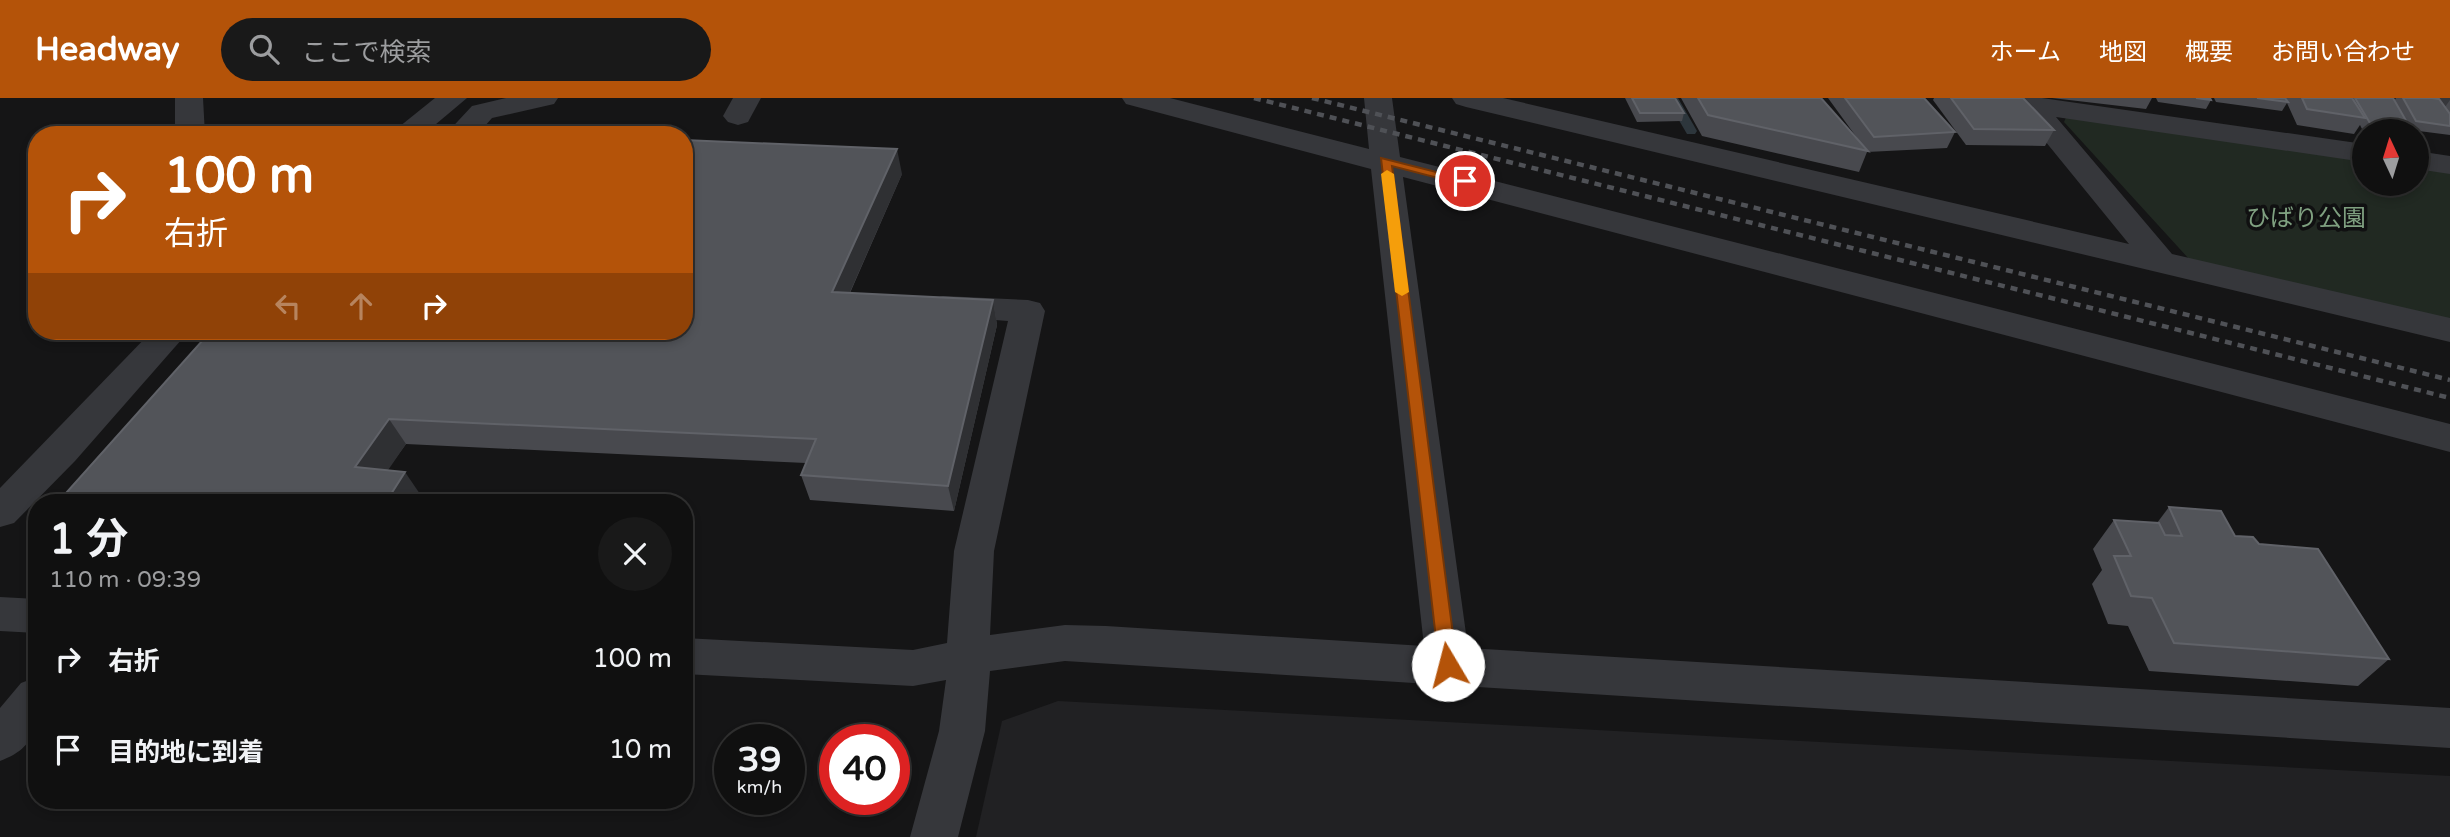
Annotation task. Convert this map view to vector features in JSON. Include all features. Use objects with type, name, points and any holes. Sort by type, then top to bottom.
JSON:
[{"type":"street","points":[[189,98],[190,126]]},
{"type":"street","points":[[416,126],[453,98]]},
{"type":"street","points":[[469,126],[482,112],[544,98]]},
{"type":"street","points":[[1136,98],[1385,160],[2450,438]]},
{"type":"street","points":[[1378,98],[1448,665]]},
{"type":"street","points":[[1466,98],[2450,330]]},
{"type":"street","points":[[2428,98],[2450,101]]},
{"type":"street","points":[[2027,102],[2160,260]]},
{"type":"street","points":[[2027,102],[2352,151]]},
{"type":"street","points":[[2429,162],[2450,165]]},
{"type":"street","points":[[911,306],[1028,311],[974,551],[968,588],[970,659],[964,721],[934,837]]},
{"type":"street","points":[[4,505],[90,422],[164,340]]},
{"type":"street","points":[[0,614],[28,616]]},
{"type":"street","points":[[693,656],[900,668],[970,659],[1022,647],[1065,643],[2450,728]]},
{"type":"street","points":[[0,741],[28,707]]},
{"type":"shaded area","points":[[1058,701],[2450,776],[2450,837],[976,837],[1002,721]]},
{"type":"green space","name":"ひばり公園","points":[[2067,115],[2352,158],[2352,196],[2429,196],[2429,170],[2450,173],[2450,320],[2189,259],[2064,122]]},
{"type":"building","points":[[1632,98],[1675,98],[1684,113],[1640,113]]},
{"type":"building","points":[[1698,98],[1821,98],[1868,151],[1708,115]]},
{"type":"building","points":[[1845,98],[1924,98],[1955,132],[1874,137]]},
{"type":"building","points":[[1951,98],[2023,98],[2054,130],[1974,129]]},
{"type":"building","points":[[2257,98],[2285,98],[2288,102]]},
{"type":"building","points":[[2302,98],[2352,98],[2365,118],[2307,109]]},
{"type":"building","points":[[2355,98],[2393,98],[2405,119],[2368,119]]},
{"type":"building","points":[[2403,98],[2439,99],[2450,114],[2450,126],[2429,123],[2429,119],[2415,119]]},
{"type":"building","points":[[693,140],[897,149],[832,292],[993,300],[948,486],[801,475],[816,439],[389,419],[355,467],[405,472],[391,494],[65,494],[203,340],[693,340]]},
{"type":"building","points":[[2169,507],[2221,511],[2235,536],[2253,537],[2259,544],[2318,549],[2389,659],[2174,643],[2152,598],[2131,596],[2114,556],[2131,556],[2114,520],[2159,523],[2165,535],[2182,536]]},
{"type":"waterway","points":[[1672,98],[1691,131]]},
{"type":"railway","points":[[1254,98],[2450,398]]},
{"type":"railway","points":[[1312,98],[2450,380]]},
{"type":"slow traffic","points":[[1387,174],[1402,292]]},
{"type":"route","points":[[1448,665],[1385,160],[1465,181]]}]
